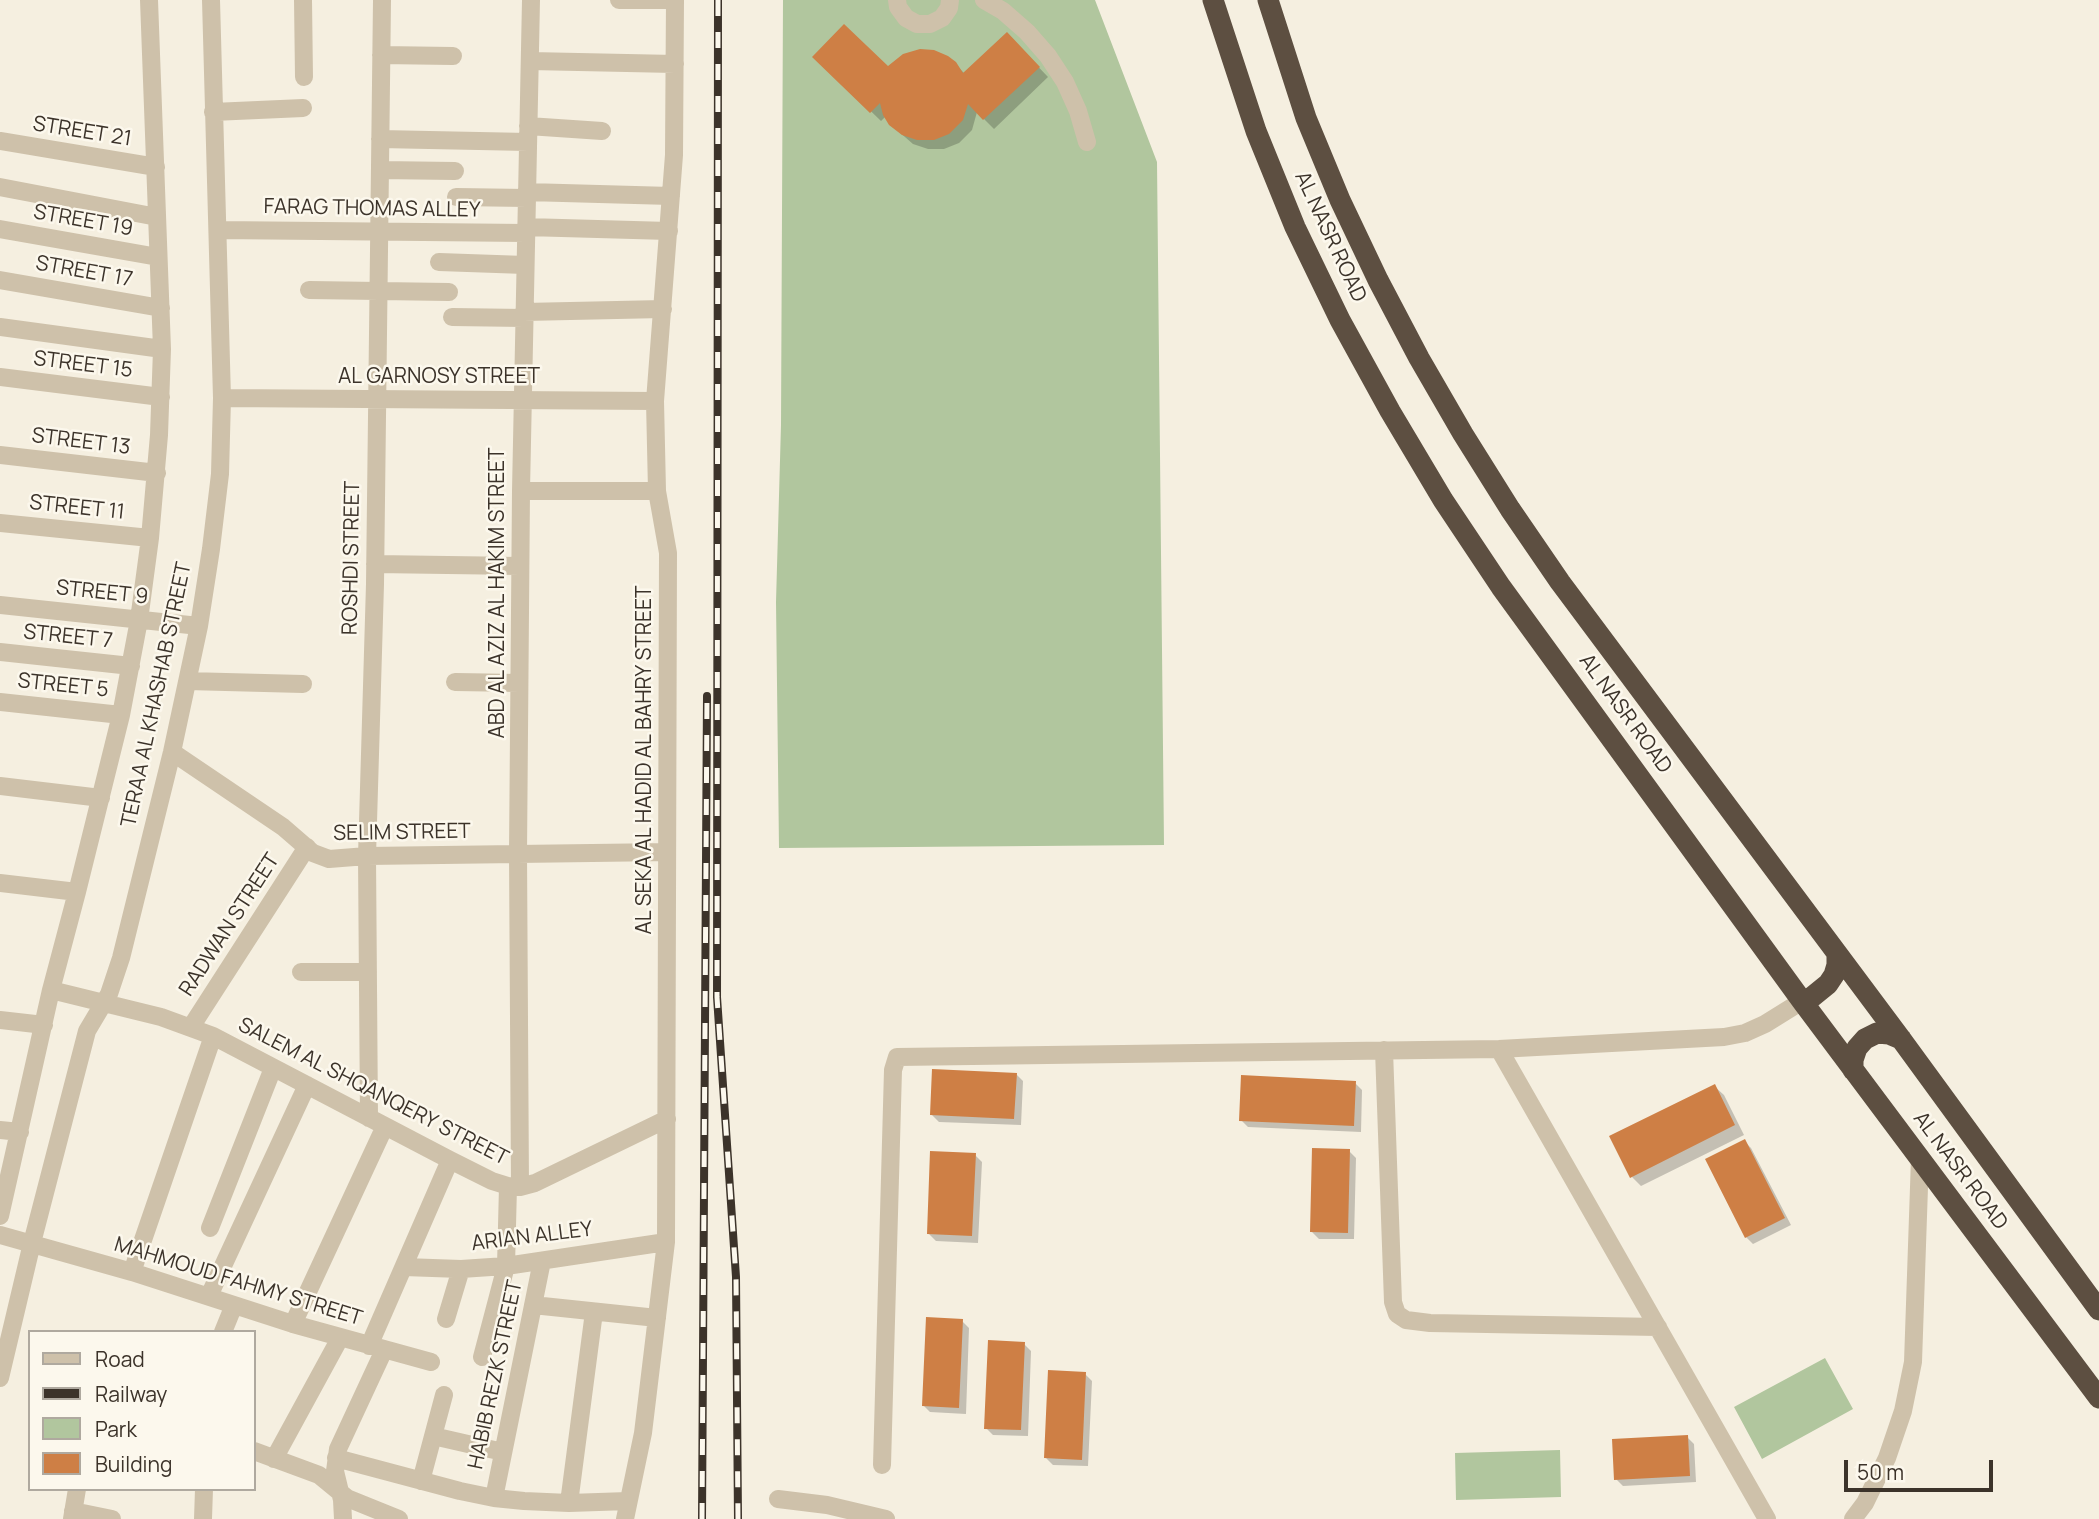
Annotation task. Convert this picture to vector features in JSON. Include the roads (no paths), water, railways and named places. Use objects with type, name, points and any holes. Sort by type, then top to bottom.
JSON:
[{"type":"highway","name":"AL NASR ROAD","points":[[1213,0],[1256,131],[1296,227],[1340,320],[1443,500],[1501,587],[1802,1001],[2099,1398]]},
{"type":"highway","name":"AL NASR ROAD","points":[[1268,0],[1306,118],[1340,200],[1413,347],[1510,509],[1560,582],[1901,1039],[2099,1310]]},
{"type":"highway","points":[[1802,1001],[1812,997],[1828,984],[1834,975],[1837,954]]},
{"type":"highway","points":[[1853,1070],[1857,1048],[1865,1039],[1877,1034],[1889,1034],[1901,1039]]},
{"type":"street","name":"TERAA AL KHASHAB STREET","points":[[0,1216],[7,1155],[20,1132],[51,990],[121,715],[139,620],[150,538],[157,473],[162,349],[149,0]]},
{"type":"street","name":"TERAA AL KHASHAB STREET","points":[[0,1378],[32,1243],[88,1031],[114,982],[121,958],[172,752],[211,549],[220,474],[222,398],[211,0]]},
{"type":"street","points":[[303,0],[304,77]]},
{"type":"street","name":"ROSHDI STREET","points":[[377,1122],[368,972],[367,856],[375,564],[382,0]]},
{"type":"street","name":"ABD AL AZIZ AL HAKIM STREET","points":[[482,1357],[506,1266],[514,1186],[522,400],[531,0]]},
{"type":"street","points":[[619,0],[675,0]]},
{"type":"street","name":"AL SEKA AL HADID AL BAHRY STREET","points":[[625,1519],[643,1433],[666,1242],[668,553],[657,491],[655,401],[671,196],[675,0]]},
{"type":"street","points":[[897,0],[898,7],[906,18],[917,24],[930,24],[942,18],[949,8],[950,0]]},
{"type":"street","points":[[984,0],[1003,11],[1027,32],[1048,56],[1070,92],[1087,142]]},
{"type":"street","points":[[381,55],[453,57]]},
{"type":"street","points":[[530,61],[675,64]]},
{"type":"street","points":[[213,112],[303,108]]},
{"type":"street","points":[[380,139],[602,131]]},
{"type":"street","name":"STREET 21","points":[[0,141],[156,167]]},
{"type":"street","points":[[380,170],[455,172]]},
{"type":"street","points":[[0,187],[157,216]]},
{"type":"street","points":[[456,197],[671,196]]},
{"type":"street","name":"STREET 19","points":[[0,229],[158,257]]},
{"type":"street","name":"FARAG THOMAS ALLEY","points":[[218,230],[379,233],[669,231]]},
{"type":"street","points":[[439,262],[525,265]]},
{"type":"street","name":"STREET 17","points":[[0,280],[161,308]]},
{"type":"street","points":[[309,290],[449,292]]},
{"type":"street","points":[[452,317],[663,309]]},
{"type":"street","points":[[0,327],[162,349]]},
{"type":"street","name":"STREET 15","points":[[0,377],[161,397]]},
{"type":"street","name":"AL GARNOSY STREET","points":[[222,398],[655,401]]},
{"type":"street","name":"STREET 13","points":[[0,455],[157,473]]},
{"type":"street","points":[[521,491],[657,491]]},
{"type":"street","name":"STREET 11","points":[[0,523],[150,538]]},
{"type":"street","points":[[375,564],[520,566]]},
{"type":"street","name":"STREET 9","points":[[0,605],[198,626]]},
{"type":"street","name":"STREET 7","points":[[0,653],[131,666]]},
{"type":"street","points":[[187,681],[303,684]]},
{"type":"street","points":[[455,682],[519,683]]},
{"type":"street","name":"STREET 5","points":[[0,702],[121,715]]},
{"type":"street","name":"SELIM STREET","points":[[172,752],[282,827],[320,857],[329,859],[367,856],[667,852]]},
{"type":"street","points":[[0,786],[101,798]]},
{"type":"street","name":"RADWAN STREET","points":[[191,1027],[307,847]]},
{"type":"street","points":[[0,883],[78,892]]},
{"type":"street","points":[[301,972],[368,972]]},
{"type":"street","name":"SALEM AL SHQANQERY STREET","points":[[51,990],[161,1017],[213,1036],[492,1181],[514,1186],[535,1183],[667,1119]]},
{"type":"street","points":[[882,1465],[893,1070],[897,1057],[1499,1049],[1724,1037],[1745,1033],[1765,1024],[1802,1001]]},
{"type":"street","points":[[0,1020],[44,1025]]},
{"type":"street","points":[[132,1272],[213,1036]]},
{"type":"street","points":[[1499,1049],[1768,1519]]},
{"type":"street","points":[[1384,1051],[1393,1302],[1397,1314],[1406,1320],[1430,1323],[1658,1327]]},
{"type":"street","points":[[210,1228],[273,1068]]},
{"type":"street","points":[[209,1296],[307,1085]]},
{"type":"street","points":[[293,1324],[377,1122]]},
{"type":"street","points":[[0,1130],[20,1132]]},
{"type":"street","points":[[1853,1519],[1865,1503],[1887,1458],[1903,1411],[1913,1362],[1920,1158]]},
{"type":"street","points":[[343,1519],[335,1458],[404,1267],[450,1160]]},
{"type":"street","name":"MAHMOUD FAHMY STREET","points":[[0,1235],[132,1272],[340,1338],[431,1362]]},
{"type":"street","name":"ARIAN ALLEY","points":[[404,1267],[461,1269],[506,1266],[666,1242]]},
{"type":"street","name":"HABIB REZK STREET","points":[[494,1498],[542,1261]]},
{"type":"street","points":[[446,1319],[461,1269]]},
{"type":"street","points":[[224,1330],[234,1305]]},
{"type":"street","points":[[533,1305],[657,1318]]},
{"type":"street","points":[[569,1503],[594,1312]]},
{"type":"street","points":[[274,1459],[340,1338]]},
{"type":"street","points":[[421,1481],[444,1395]]},
{"type":"street","points":[[433,1436],[503,1452]]},
{"type":"street","points":[[256,1452],[319,1475],[352,1501],[399,1519]]},
{"type":"street","points":[[335,1458],[494,1498],[569,1503],[628,1501]]},
{"type":"street","points":[[77,1491],[73,1515],[112,1519]]},
{"type":"street","points":[[203,1519],[204,1491]]},
{"type":"street","points":[[778,1499],[827,1505],[886,1519]]},
{"type":"railway","points":[[718,0],[717,997],[736,1277],[738,1519]]},
{"type":"railway","points":[[702,1519],[707,696]]}]
